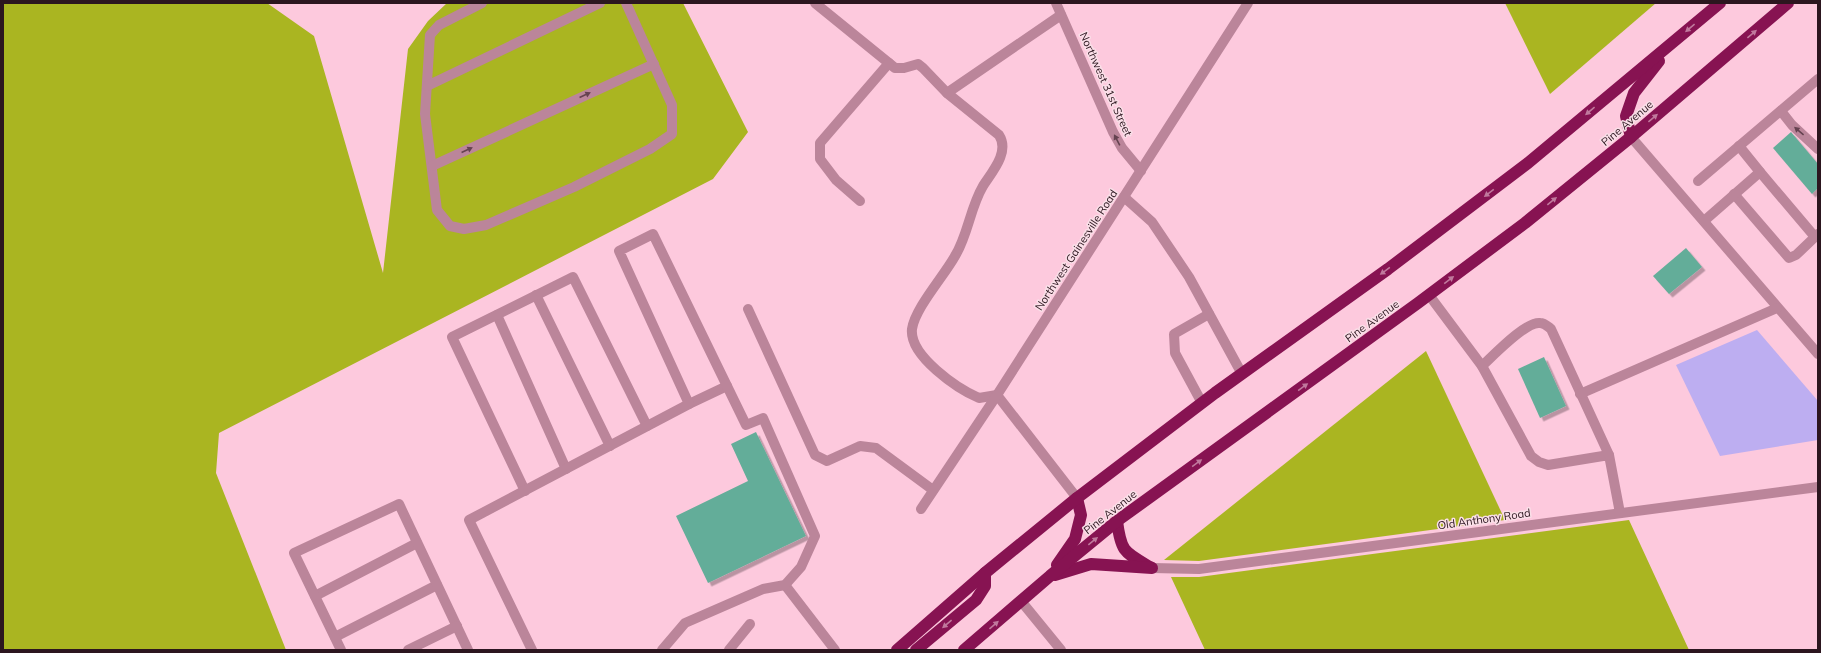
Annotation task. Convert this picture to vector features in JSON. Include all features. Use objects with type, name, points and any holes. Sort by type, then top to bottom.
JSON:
[{"type":"highway","points":[[897,650],[985,573],[1078,498],[1202,403],[1388,269],[1528,163],[1720,3]]},
{"type":"highway","name":"Pine Avenue","points":[[964,650],[1117,521],[1525,223],[1631,137],[1788,3]]},
{"type":"highway","points":[[1631,137],[1626,116],[1634,92],[1673,43]]},
{"type":"highway","points":[[1050,576],[1075,540],[1081,515],[1078,498]]},
{"type":"highway","points":[[1117,521],[1120,541],[1126,553],[1152,568]]},
{"type":"highway","points":[[1050,576],[1091,564],[1152,568]]},
{"type":"highway","points":[[916,650],[976,600],[985,586],[985,573]]},
{"type":"street","points":[[482,3],[439,25],[430,35],[425,114],[437,210],[450,226],[464,229],[486,224],[574,187],[650,149],[672,134],[672,105],[626,3]]},
{"type":"street","points":[[427,86],[600,3]]},
{"type":"street","points":[[815,3],[889,63],[899,69],[918,64],[947,93],[999,135],[1004,146],[1003,151],[975,200],[956,256],[922,306],[912,330],[913,338],[921,354],[930,365],[945,376],[979,398],[997,395],[1078,498]]},
{"type":"street","name":"Northwest 31st Street","points":[[1056,3],[1113,132],[1122,148],[1141,171]]},
{"type":"street","name":"Northwest Gainesville Road","points":[[921,508],[997,395],[1248,3]]},
{"type":"street","points":[[947,93],[1062,15]]},
{"type":"street","points":[[860,201],[836,180],[820,159],[820,143],[889,63]]},
{"type":"street","points":[[432,166],[654,64]]},
{"type":"street","points":[[1698,181],[1818,79]]},
{"type":"street","points":[[1780,111],[1818,150]]},
{"type":"street","points":[[1631,137],[1818,354]]},
{"type":"street","points":[[1734,194],[1789,258],[1796,255],[1817,236],[1760,172],[1740,146]]},
{"type":"street","points":[[1704,221],[1760,172]]},
{"type":"street","points":[[1124,197],[1152,222],[1189,277],[1242,374]]},
{"type":"street","points":[[662,650],[685,623],[763,588],[785,586],[801,567],[815,536],[763,418],[746,426],[653,234],[619,251],[689,404]]},
{"type":"street","points":[[524,491],[452,337],[573,277],[647,426]]},
{"type":"street","points":[[536,295],[610,446]]},
{"type":"street","points":[[1428,295],[1482,366],[1525,448],[1531,456],[1539,462],[1548,465],[1609,455]]},
{"type":"street","points":[[1580,394],[1777,308]]},
{"type":"street","points":[[748,309],[815,455],[827,461],[860,446],[876,448],[933,490]]},
{"type":"street","points":[[1202,403],[1175,353],[1174,334],[1209,314]]},
{"type":"street","points":[[497,315],[566,469]]},
{"type":"street","points":[[1482,366],[1526,328],[1539,322],[1546,324],[1551,329],[1609,455],[1620,513]]},
{"type":"street","points":[[532,650],[469,520],[689,404],[727,386]]},
{"type":"street","name":"Old Anthony Road","points":[[1152,568],[1199,568],[1818,487]]},
{"type":"street","points":[[341,650],[294,553],[399,504],[468,650]]},
{"type":"street","points":[[315,596],[417,543]]},
{"type":"street","points":[[335,637],[437,585]]},
{"type":"street","points":[[785,586],[835,650]]},
{"type":"street","points":[[1021,601],[1061,650]]},
{"type":"street","points":[[729,650],[750,624]]},
{"type":"street","points":[[408,650],[457,626]]},
{"type":"green space","points":[[3,3],[267,3],[314,36],[383,273],[408,49],[428,21],[447,3],[683,3],[748,132],[713,179],[219,433],[216,473],[286,650],[3,650]]},
{"type":"green space","points":[[1505,3],[1656,3],[1550,94]]},
{"type":"green space","points":[[1426,351],[1505,520],[1199,561],[1164,560]]},
{"type":"green space","points":[[1629,520],[1689,650],[1205,650],[1171,577],[1199,577]]},
{"type":"shaded area","points":[[1757,330],[1818,401],[1818,440],[1720,456],[1676,365]]},
{"type":"building","points":[[1791,132],[1818,164],[1818,188],[1812,194],[1773,148]]},
{"type":"building","points":[[1686,248],[1702,267],[1669,294],[1653,276]]},
{"type":"building","points":[[1544,357],[1566,406],[1540,418],[1518,369]]},
{"type":"building","points":[[756,432],[806,536],[708,583],[676,516],[748,481],[731,444]]}]
